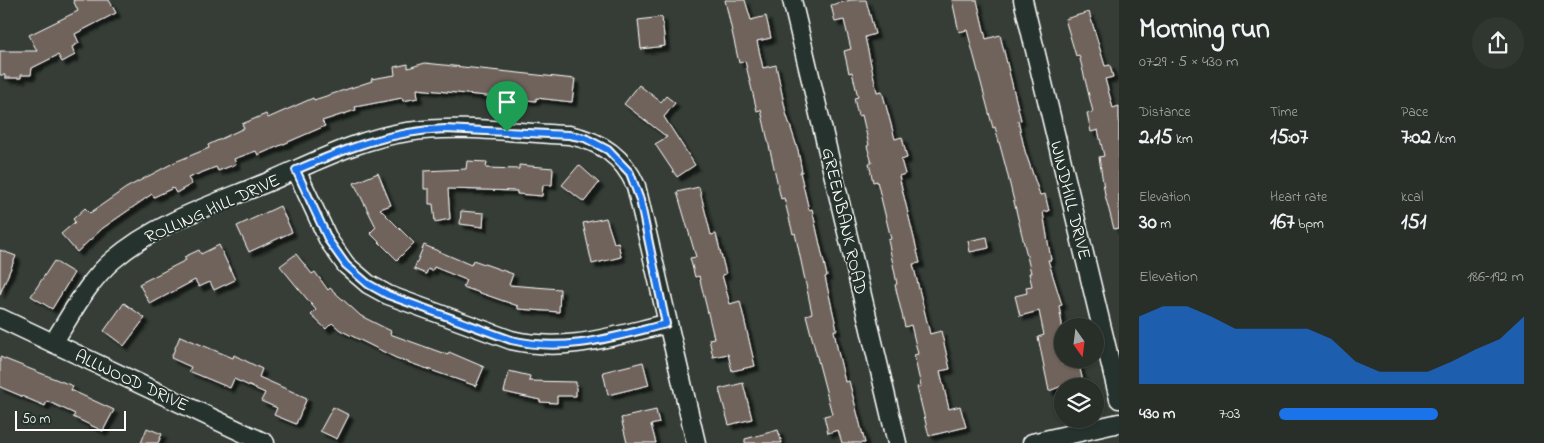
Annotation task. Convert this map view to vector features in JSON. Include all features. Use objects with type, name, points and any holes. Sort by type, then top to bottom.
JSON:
[{"type":"street","name":"GREENBANK ROAD","points":[[792,0],[897,443]]},
{"type":"street","name":"WINDHILL DRIVE","points":[[1023,0],[1119,400]]},
{"type":"street","name":"ROLLING HILL DRIVE","points":[[53,342],[84,294],[104,269],[141,238],[172,222],[353,146],[406,132],[445,129],[569,135],[585,138],[608,150],[630,173],[640,200],[666,324],[696,443]]},
{"type":"street","points":[[296,170],[329,241],[356,274],[388,295],[511,340],[531,345],[576,344],[666,324]]},
{"type":"street","name":"ALLWOOD DRIVE","points":[[0,318],[265,443]]},
{"type":"street","points":[[1032,443],[1119,423]]},
{"type":"building","points":[[73,0],[109,0],[116,13],[75,34],[79,43],[72,47],[75,55],[62,62],[58,55],[32,68],[31,75],[21,75],[21,78],[5,78],[5,75],[0,75],[0,51],[37,51],[29,35],[78,11]]},
{"type":"building","points":[[725,0],[745,0],[751,20],[766,16],[771,38],[757,41],[763,68],[776,65],[786,113],[798,150],[802,172],[800,172],[809,210],[812,209],[827,276],[825,277],[837,330],[834,330],[845,382],[849,381],[865,443],[842,443],[838,430],[828,433],[824,416],[832,414],[806,315],[812,313],[795,233],[793,234],[784,198],[781,199],[761,110],[757,111],[745,61],[739,63]]},
{"type":"building","points":[[851,0],[866,0],[875,34],[865,37],[877,92],[882,91],[895,139],[902,137],[907,158],[901,160],[905,174],[899,176],[920,263],[913,264],[930,334],[941,331],[950,369],[940,371],[949,409],[960,406],[966,427],[929,436],[917,387],[921,386],[914,355],[918,354],[911,325],[905,327],[895,285],[897,284],[888,240],[891,239],[877,181],[873,182],[869,163],[872,163],[867,146],[869,145],[862,115],[858,116],[854,98],[858,97],[852,72],[849,73],[844,51],[851,49],[844,20],[835,22],[831,5]]},
{"type":"building","points":[[952,0],[977,0],[986,39],[1000,35],[1021,120],[1018,121],[1025,151],[1040,195],[1045,194],[1049,211],[1043,212],[1051,260],[1048,260],[1062,305],[1059,306],[1061,318],[1054,318],[1054,368],[1080,368],[1082,378],[1054,378],[1054,389],[1049,391],[1038,337],[1044,335],[1039,311],[1020,316],[1015,296],[1027,293],[1026,287],[1032,286],[1029,273],[1031,273],[1006,168],[995,127],[993,128],[967,30],[959,32]]},
{"type":"building","points":[[1089,12],[1105,66],[1110,65],[1113,77],[1105,79],[1113,108],[1119,106],[1119,228],[1114,229],[1105,195],[1099,157],[1104,156],[1098,130],[1091,132],[1087,113],[1093,112],[1079,55],[1076,56],[1065,19]]},
{"type":"building","points":[[662,17],[665,46],[641,49],[638,20]]},
{"type":"building","points":[[425,63],[575,79],[572,102],[536,98],[536,101],[417,89],[418,98],[403,101],[402,98],[355,107],[356,110],[322,121],[325,126],[258,155],[256,151],[234,159],[236,164],[218,171],[216,167],[188,178],[192,184],[176,193],[173,188],[154,197],[152,194],[103,228],[77,252],[61,234],[75,222],[73,219],[85,208],[90,213],[126,188],[175,162],[209,148],[208,145],[244,128],[242,124],[266,114],[268,118],[313,98],[314,100],[372,81],[371,79],[395,75],[394,67],[408,64],[408,68]]},
{"type":"building","points":[[639,85],[661,102],[666,96],[675,103],[664,117],[695,165],[677,177],[655,144],[667,137],[624,104]]},
{"type":"building","points":[[467,161],[487,162],[486,168],[519,169],[519,165],[553,168],[552,185],[543,185],[542,196],[517,194],[517,191],[448,189],[450,219],[435,222],[433,204],[429,204],[429,189],[424,189],[424,171],[466,169]]},
{"type":"building","points":[[579,165],[599,183],[584,202],[562,185]]},
{"type":"building","points":[[378,173],[391,205],[380,209],[414,243],[397,260],[370,233],[376,227],[354,183]]},
{"type":"building","points":[[699,187],[711,235],[716,234],[726,274],[722,275],[730,304],[740,301],[755,366],[732,371],[728,354],[713,357],[709,339],[714,338],[699,276],[695,277],[690,258],[696,257],[677,192]]},
{"type":"building","points":[[280,206],[292,232],[249,252],[237,226]]},
{"type":"building","points":[[461,211],[484,213],[483,227],[460,224]]},
{"type":"building","points":[[606,218],[614,243],[618,242],[621,257],[592,264],[583,223]]},
{"type":"building","points":[[987,237],[989,248],[970,252],[968,241]]},
{"type":"building","points":[[219,245],[235,280],[214,290],[210,282],[199,287],[195,280],[150,304],[139,284],[186,260],[184,257],[199,250],[201,254]]},
{"type":"building","points":[[424,245],[471,265],[473,260],[513,274],[509,285],[560,289],[559,312],[518,309],[518,306],[463,287],[466,280],[434,267],[432,271],[428,269],[426,274],[414,269]]},
{"type":"building","points":[[0,250],[16,256],[0,294]]},
{"type":"building","points":[[296,254],[312,274],[315,272],[328,290],[330,288],[361,316],[391,331],[390,334],[448,355],[449,352],[484,367],[476,386],[396,358],[340,330],[332,323],[326,329],[311,315],[316,310],[280,266]]},
{"type":"building","points":[[54,261],[74,273],[52,309],[31,296]]},
{"type":"building","points":[[124,303],[145,318],[124,346],[104,331]]},
{"type":"building","points":[[180,336],[233,358],[234,355],[262,369],[259,377],[307,398],[296,424],[274,415],[277,408],[261,401],[265,393],[234,379],[230,388],[189,371],[191,367],[171,358]]},
{"type":"building","points":[[0,357],[73,386],[71,390],[114,410],[103,431],[73,417],[75,414],[47,401],[45,406],[0,387]]},
{"type":"building","points":[[643,362],[649,385],[608,395],[603,372]]},
{"type":"building","points":[[509,371],[530,376],[529,381],[576,382],[576,396],[557,396],[557,403],[540,402],[540,400],[504,392]]},
{"type":"building","points":[[743,383],[752,419],[729,425],[719,389]]},
{"type":"building","points":[[333,407],[349,415],[337,439],[320,431]]},
{"type":"building","points":[[656,410],[659,423],[651,425],[656,443],[627,443],[621,418]]},
{"type":"building","points":[[147,428],[162,434],[158,443],[141,443]]},
{"type":"building","points":[[778,430],[782,443],[745,443],[745,439]]},
{"type":"route","points":[[445,129],[507,132],[569,135],[585,138],[608,150],[624,164],[636,186],[640,200],[666,324],[569,346],[531,345],[511,340],[388,295],[368,284],[346,265],[329,241],[319,222],[296,170],[353,146],[406,132],[445,129]]}]
